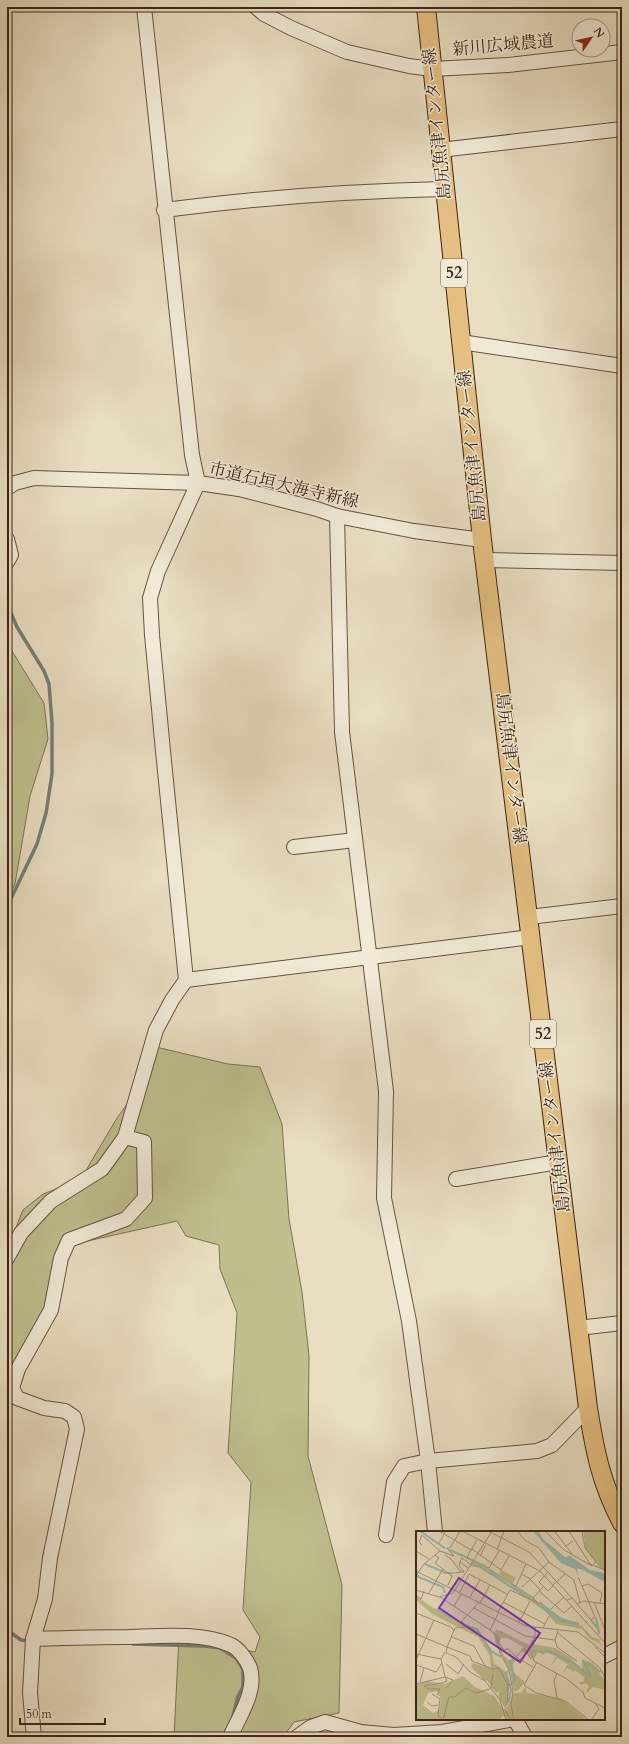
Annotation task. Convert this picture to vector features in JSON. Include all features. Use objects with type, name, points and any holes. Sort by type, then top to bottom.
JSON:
[{"type":"main road","name":"島尻魚津インター線","points":[[426,7],[482,540],[588,1408],[599,1470],[622,1523]]},
{"type":"street","points":[[7,1258],[22,1233],[51,1201],[102,1169],[125,1137],[156,1030],[172,1000],[186,980],[162,743],[150,598],[158,571],[198,483],[192,455],[164,210],[144,7]]},
{"type":"street","name":"新川広域農道","points":[[256,7],[264,14],[291,28],[347,52],[409,66],[432,69],[508,66],[622,52]]},
{"type":"street","points":[[440,150],[622,129]]},
{"type":"street","points":[[164,210],[212,204],[341,193],[444,189]]},
{"type":"street","points":[[462,342],[622,366]]},
{"type":"street","name":"市道石垣大海寺新線","points":[[7,488],[15,483],[34,478],[198,483],[239,489],[317,509],[337,516],[414,531],[482,540]]},
{"type":"street","points":[[337,516],[342,732],[386,1091],[384,1198],[409,1321],[428,1461],[434,1531]]},
{"type":"street","points":[[7,539],[11,555],[7,562]]},
{"type":"street","points":[[485,560],[622,563]]},
{"type":"street","points":[[294,846],[355,840]]},
{"type":"street","points":[[529,917],[622,906]]},
{"type":"street","points":[[186,980],[531,937]]},
{"type":"street","points":[[34,1737],[30,1693],[34,1639],[45,1599],[50,1558],[77,1429],[74,1417],[65,1411],[44,1408],[17,1398],[12,1388],[18,1369],[51,1310],[61,1258],[70,1240],[126,1219],[145,1198],[144,1142],[125,1137]]},
{"type":"street","points":[[456,1179],[558,1162]]},
{"type":"street","points":[[578,1328],[622,1322]]},
{"type":"street","points":[[386,1534],[394,1482],[404,1466],[428,1461],[537,1451],[552,1445],[588,1408]]},
{"type":"street","points":[[34,1639],[170,1636],[213,1639],[232,1646],[244,1656],[250,1668],[252,1682],[249,1695],[230,1737]]},
{"type":"street","points":[[605,1656],[622,1647]]},
{"type":"street","points":[[297,1737],[325,1722],[361,1732],[394,1734],[442,1732],[509,1720]]},
{"type":"street","points":[[516,1720],[525,1737]]},
{"type":"green space","points":[[7,643],[44,703],[48,739],[30,796],[15,884],[7,901]]},
{"type":"green space","points":[[156,1047],[228,1064],[260,1067],[282,1124],[289,1219],[302,1292],[309,1356],[308,1456],[342,1585],[339,1713],[294,1722],[283,1737],[174,1737],[179,1636],[255,1652],[260,1637],[243,1610],[251,1482],[228,1453],[237,1313],[220,1269],[219,1245],[186,1236],[177,1221],[74,1244],[48,1313],[7,1385],[7,1250],[23,1210],[43,1194],[66,1185],[85,1172],[117,1118],[146,1078]]},
{"type":"waterway","points":[[7,604],[17,627],[44,671],[49,684],[52,723],[52,774],[46,813],[37,844],[7,907]]},
{"type":"waterway","points":[[7,1630],[21,1640],[29,1641]]},
{"type":"waterway","points":[[133,1644],[204,1646],[220,1648],[236,1658],[243,1669],[243,1687],[238,1696],[233,1716]]}]
